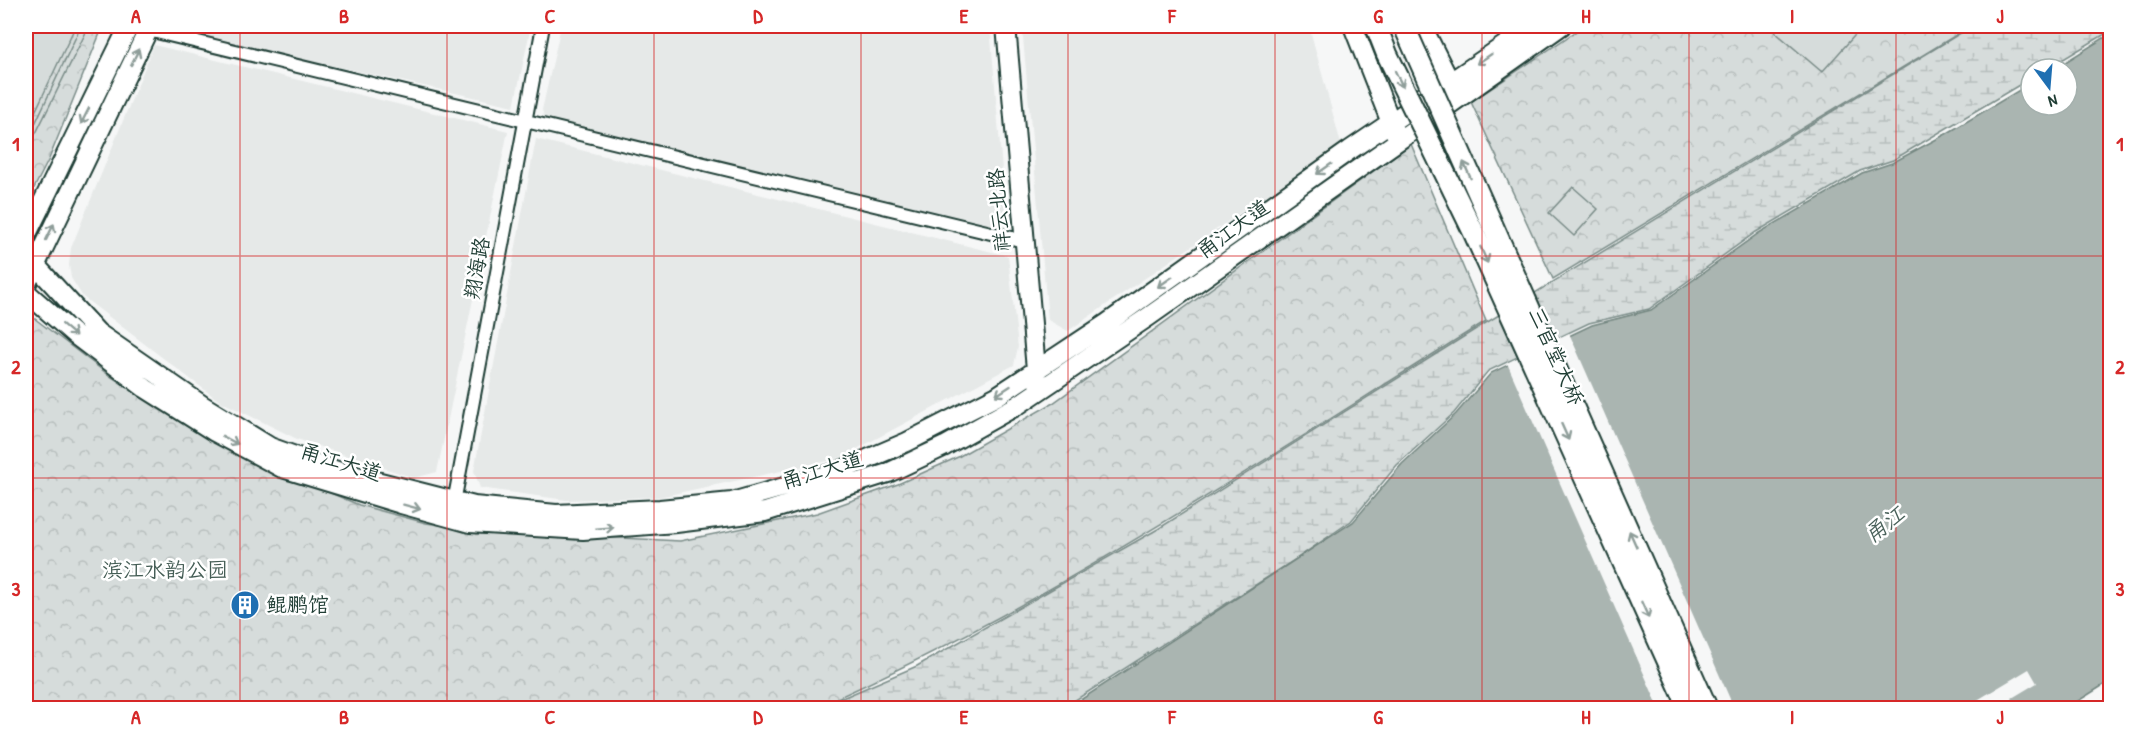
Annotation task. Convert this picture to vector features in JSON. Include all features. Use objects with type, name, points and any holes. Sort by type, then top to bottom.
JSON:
[{"type":"main road","points":[[26,236],[129,26]]},
{"type":"main road","name":"祥云北路","points":[[1006,26],[1037,391]]},
{"type":"main road","points":[[1353,26],[1398,140]]},
{"type":"main road","name":"三官堂大桥","points":[[1376,26],[1387,54],[1479,243],[1689,708]]},
{"type":"main road","name":"三官堂大桥","points":[[1404,26],[1707,708]]},
{"type":"main road","points":[[1422,26],[1459,99]]},
{"type":"main road","name":"甬江大道","points":[[26,292],[75,335],[145,388],[213,431],[282,468],[453,509],[474,506],[556,514],[660,509],[732,502],[837,472],[907,442],[997,396],[1106,324],[1391,122],[1533,26]]},
{"type":"main road","name":"甬江大道","points":[[30,259],[98,333],[202,405],[270,447],[453,509],[471,523],[583,530],[676,523],[765,512],[888,473],[945,446],[1037,391],[1148,317],[1561,26]]},
{"type":"main road","points":[[26,285],[30,259],[149,28]]},
{"type":"street","name":"翔海路","points":[[453,509],[523,121],[543,26]]},
{"type":"street","points":[[149,28],[1024,242]]},
{"type":"shaded area","points":[[162,26],[531,26],[514,106],[161,28]]},
{"type":"shaded area","points":[[561,26],[990,26],[1007,230],[545,120],[542,110]]},
{"type":"shaded area","points":[[1022,26],[1309,26],[1341,144],[1068,331],[1048,320]]},
{"type":"shaded area","points":[[154,45],[508,131],[437,472],[414,478],[297,439],[218,400],[83,297],[71,278],[69,265],[71,248]]},
{"type":"shaded area","points":[[536,139],[1008,256],[1018,347],[1014,365],[838,459],[659,497],[566,500],[480,488],[474,471]]},
{"type":"green space","points":[[26,26],[103,26],[49,159],[26,204]]},
{"type":"green space","points":[[26,26],[67,26],[74,29],[29,125],[26,123]]},
{"type":"green space","points":[[81,26],[89,26],[36,133],[26,143],[26,136],[33,128]]},
{"type":"green space","points":[[1584,26],[1971,26],[1553,279],[1471,102]]},
{"type":"green space","points":[[1768,26],[1863,26],[1822,72]]},
{"type":"green space","points":[[1972,26],[2110,26],[2110,31],[2067,57],[2019,57],[2019,85],[1893,160],[1860,171],[1756,232],[1649,309],[1589,323],[1488,371],[1454,413],[1397,465],[1351,521],[1296,559],[1063,708],[819,708],[917,666],[1158,529],[1476,329]]},
{"type":"green space","name":"滨江水韵公园","points":[[1411,144],[1486,321],[1240,476],[1073,576],[903,667],[815,708],[38,708],[26,700],[26,312],[110,376],[187,425],[260,463],[359,505],[426,523],[484,531],[680,541],[817,513],[898,484],[958,457],[1053,403]]},
{"type":"green space","points":[[1573,187],[1598,209],[1574,236],[1549,213]]},
{"type":"water","name":"甬江","points":[[2110,34],[2110,681],[2067,708],[1068,708],[1353,522],[1402,464],[1456,414],[1491,373],[1592,325],[1651,310],[1759,233],[1862,173],[1892,163],[1946,134],[2019,90],[2019,117],[2079,117],[2079,57],[2073,57]]},
{"type":"pier","points":[[1569,333],[1734,708],[1659,708],[1507,363]]},
{"type":"pier","points":[[2029,669],[2037,683],[2012,698],[2018,708],[1964,708]]},
{"type":"place","name":"鲲鹏馆","points":[[245,605]]}]
